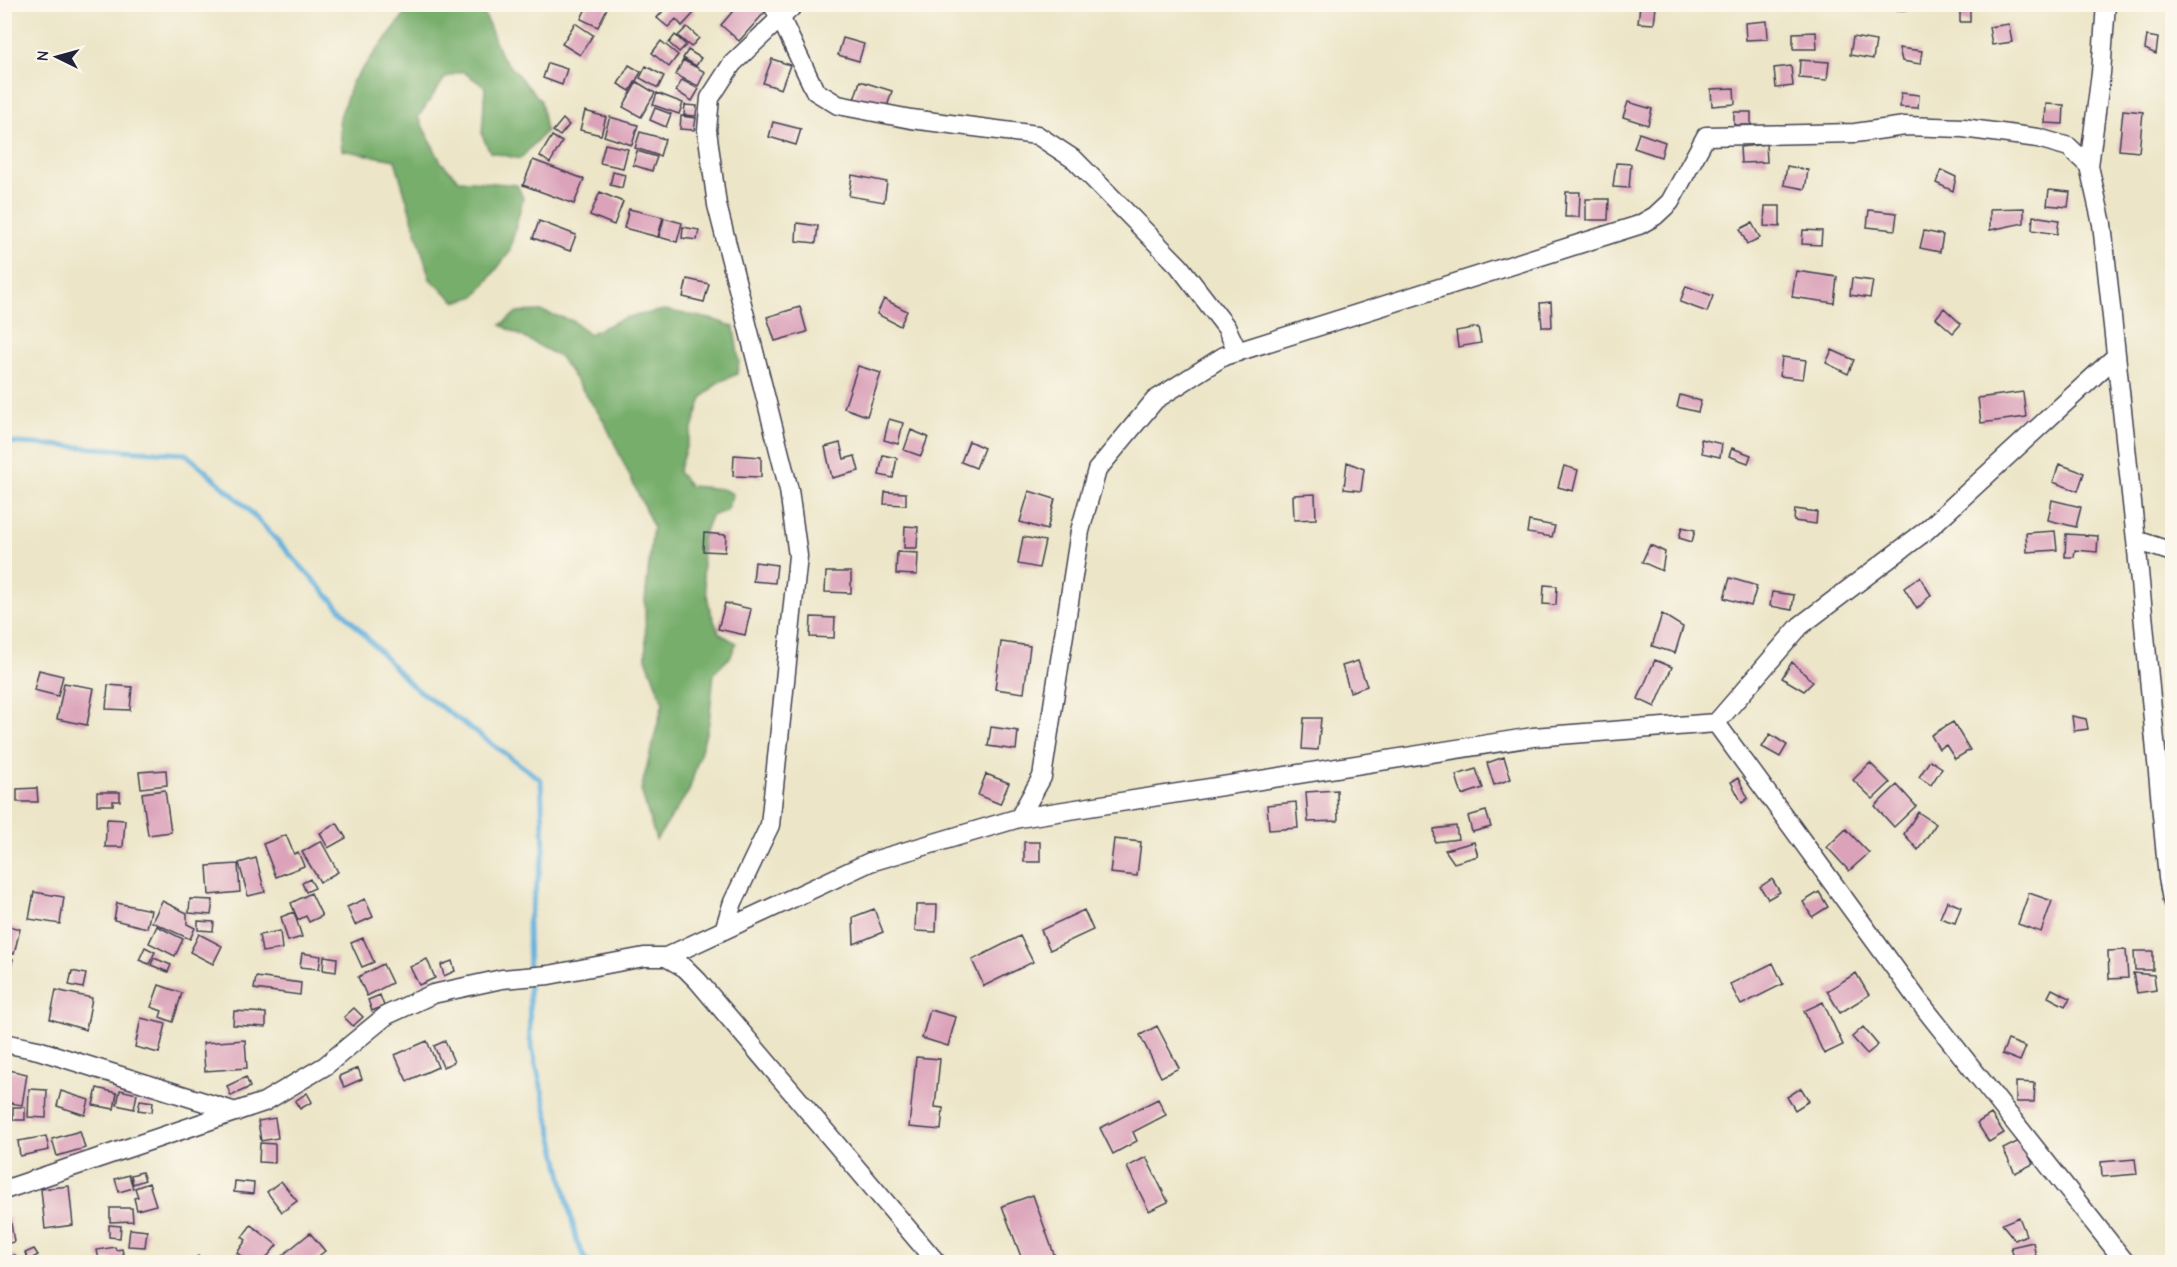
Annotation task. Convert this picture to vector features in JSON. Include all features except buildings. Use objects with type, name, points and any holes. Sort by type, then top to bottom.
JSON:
[{"type":"street","points":[[724,930],[733,902],[770,825],[798,556],[789,490],[717,205],[707,130],[710,98],[732,64],[777,12],[795,4]]},
{"type":"street","points":[[2106,4],[2101,73],[2089,166],[2103,224],[2172,900]]},
{"type":"street","points":[[777,12],[816,91],[838,105],[911,119],[1037,135],[1076,160],[1179,266],[1226,327],[1238,352]]},
{"type":"street","points":[[1020,818],[1042,777],[1080,531],[1097,470],[1155,400],[1224,356],[1639,225],[1656,216],[1670,202],[1706,136],[1855,133],[1905,126],[1963,128],[2038,138],[2069,147],[2089,166]]},
{"type":"street","points":[[4,1190],[264,1102],[325,1066],[387,1015],[432,994],[502,979],[549,975],[644,957],[666,957],[870,862],[1020,818],[1533,737],[1716,723],[1800,626],[1927,530],[2115,357]]},
{"type":"street","points":[[2136,540],[2172,552]]},
{"type":"street","points":[[1716,723],[1918,1000],[2125,1263]]},
{"type":"street","points":[[666,957],[685,968],[698,981],[936,1263]]},
{"type":"street","points":[[4,1043],[38,1050],[236,1112]]},
{"type":"green space","points":[[409,5],[481,5],[501,56],[541,101],[546,131],[520,159],[490,152],[482,135],[485,87],[462,71],[445,78],[418,117],[441,162],[459,180],[517,185],[523,198],[509,253],[476,296],[456,302],[430,279],[395,160],[342,150],[339,120],[352,82],[402,18]]},
{"type":"green space","points":[[665,310],[715,320],[734,327],[739,362],[737,374],[717,383],[702,398],[678,472],[690,486],[722,489],[733,494],[726,511],[711,516],[702,539],[703,575],[710,610],[719,633],[736,643],[731,656],[714,673],[709,723],[689,791],[656,840],[641,790],[663,703],[646,658],[645,601],[653,526],[604,421],[560,357],[501,325],[517,312],[541,311],[573,321],[589,334],[624,318]]},
{"type":"waterway","points":[[4,442],[186,454],[244,505],[410,684],[541,780],[544,851],[528,924],[530,1039],[577,1242],[587,1262]]}]
